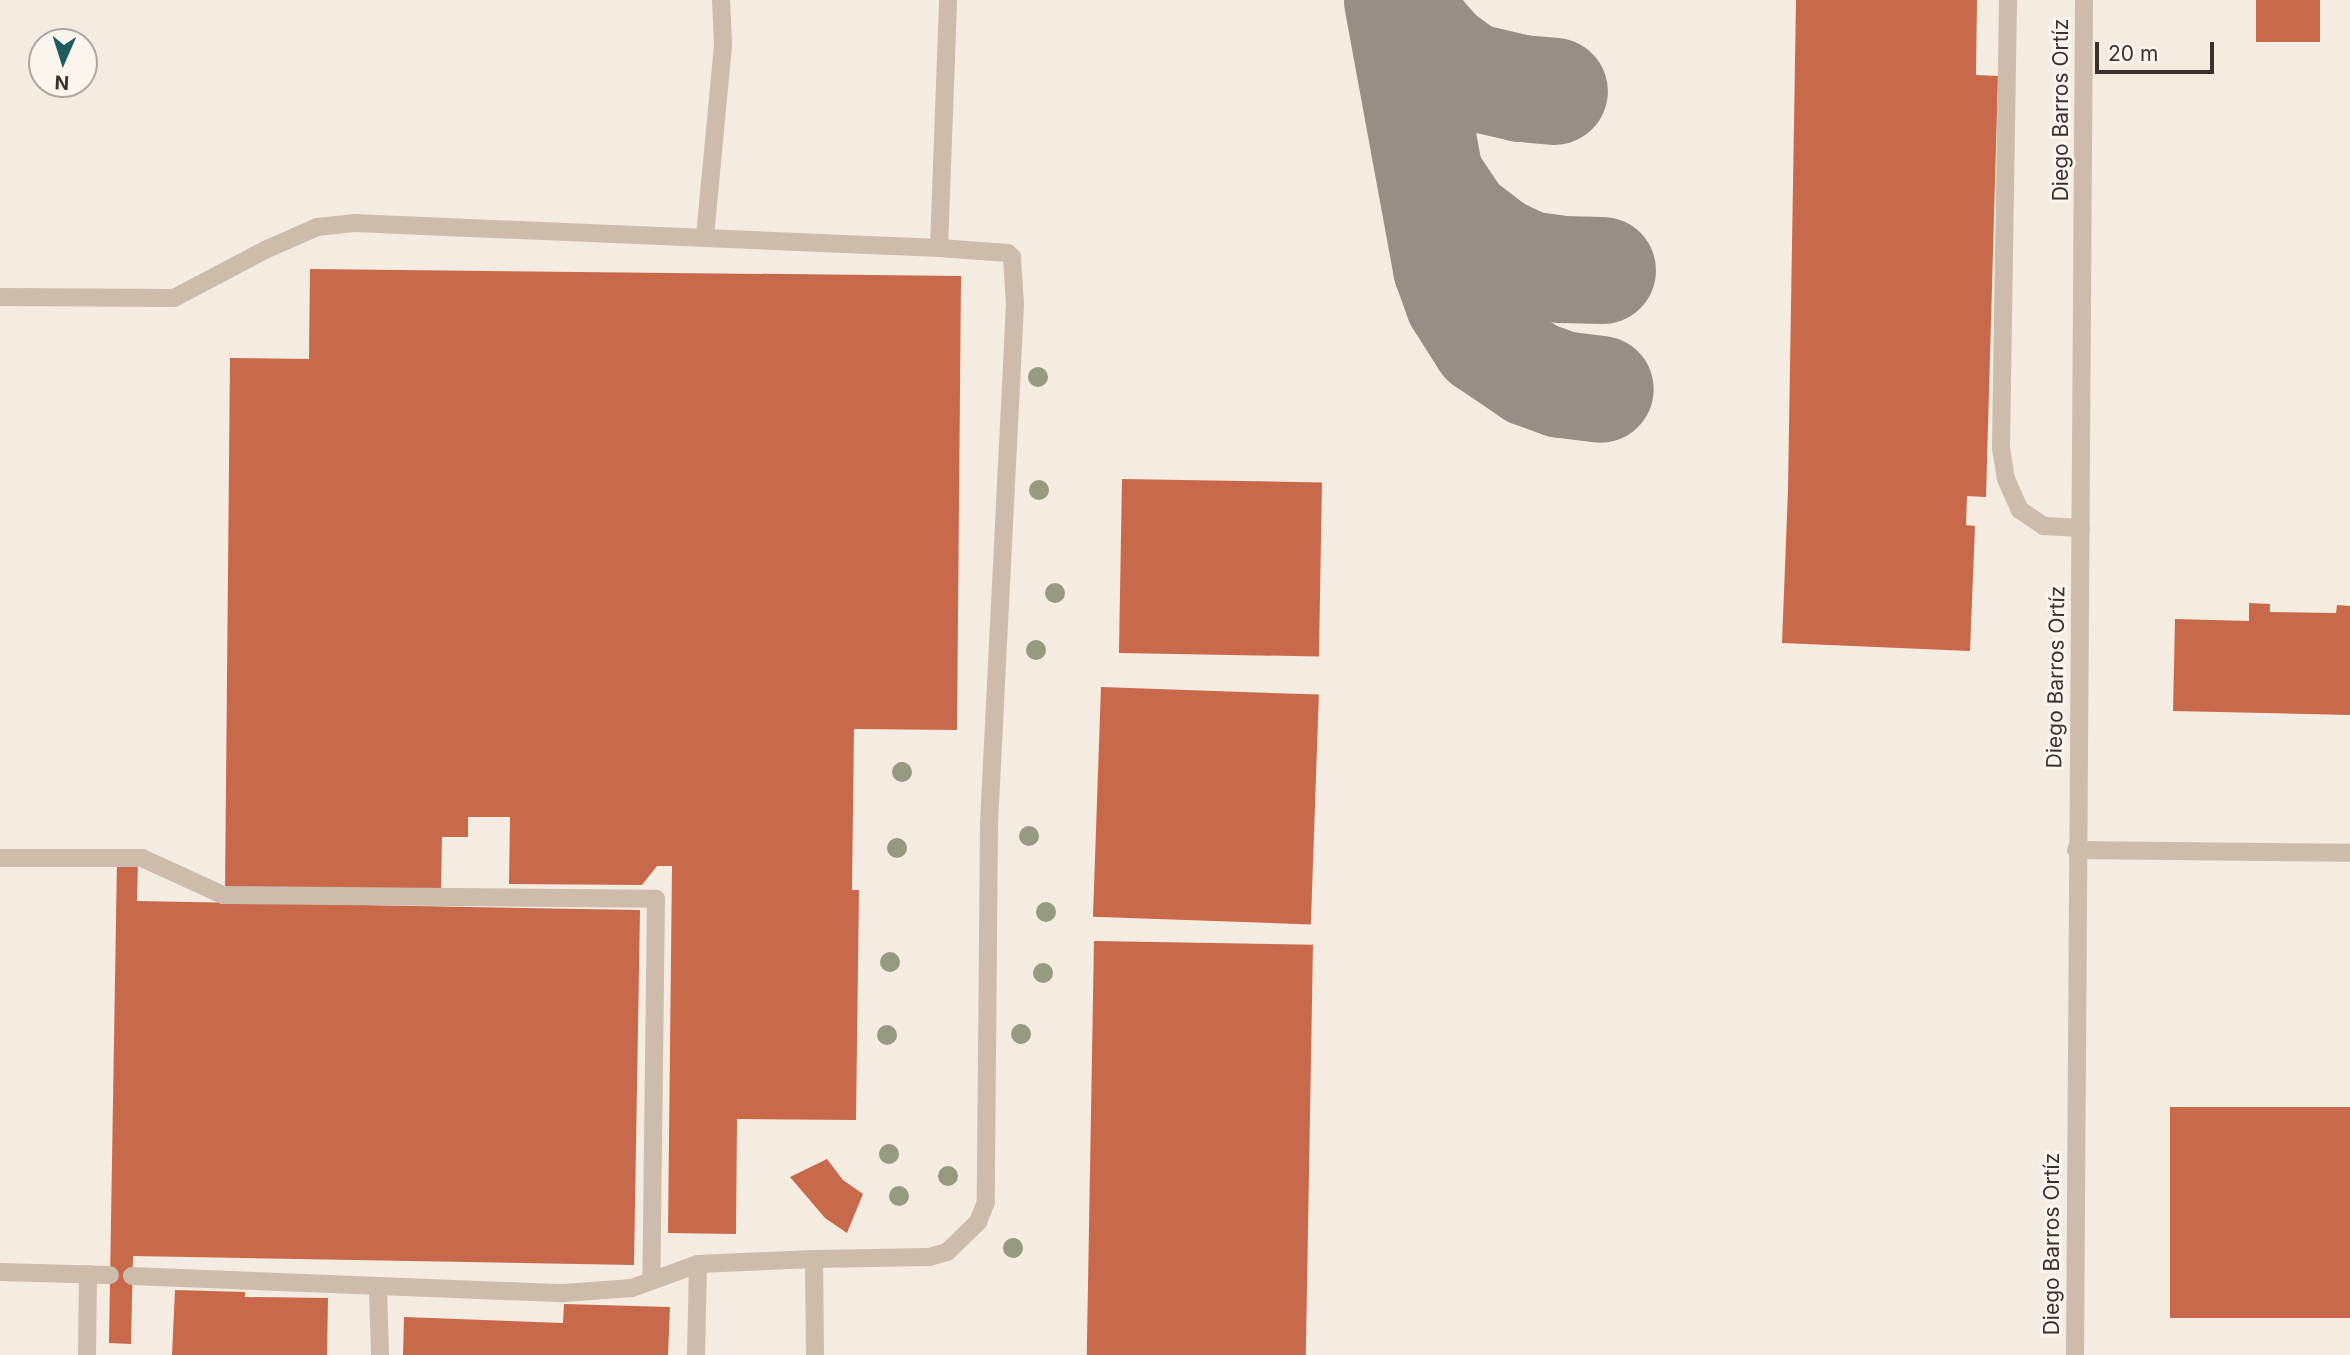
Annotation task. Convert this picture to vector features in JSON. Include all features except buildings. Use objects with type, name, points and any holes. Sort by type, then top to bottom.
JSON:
[{"type":"street","points":[[705,236],[723,44],[721,0]]},
{"type":"street","points":[[939,248],[948,0]]},
{"type":"street","points":[[2008,0],[2001,448],[2006,479],[2020,510],[2044,526],[2081,528]]},
{"type":"street","name":"Diego Barros Ortíz","points":[[2075,1355],[2076,850],[2084,0]]},
{"type":"street","points":[[0,297],[174,298],[265,250],[317,227],[354,223],[939,248],[1008,253],[1015,262],[989,824],[986,1202],[978,1222],[947,1252],[930,1257],[698,1264],[632,1288],[564,1293],[378,1288],[132,1276]]},
{"type":"street","points":[[2076,850],[2350,853]]},
{"type":"street","points":[[0,858],[142,858],[223,895],[656,899],[651,1281]]},
{"type":"street","points":[[814,1259],[815,1355]]},
{"type":"street","points":[[696,1355],[698,1264]]},
{"type":"street","points":[[0,1272],[110,1275]]},
{"type":"street","points":[[87,1355],[88,1274]]},
{"type":"street","points":[[378,1288],[380,1355]]},
{"type":"taxiway","points":[[1397,0],[1446,267],[1458,300],[1484,341],[1531,373],[1561,384],[1600,389]]},
{"type":"taxiway","points":[[1399,0],[1421,34],[1440,55],[1469,76],[1521,88],[1554,91]]},
{"type":"taxiway","points":[[1432,181],[1459,221],[1497,250],[1527,264],[1561,269],[1602,270]]}]
